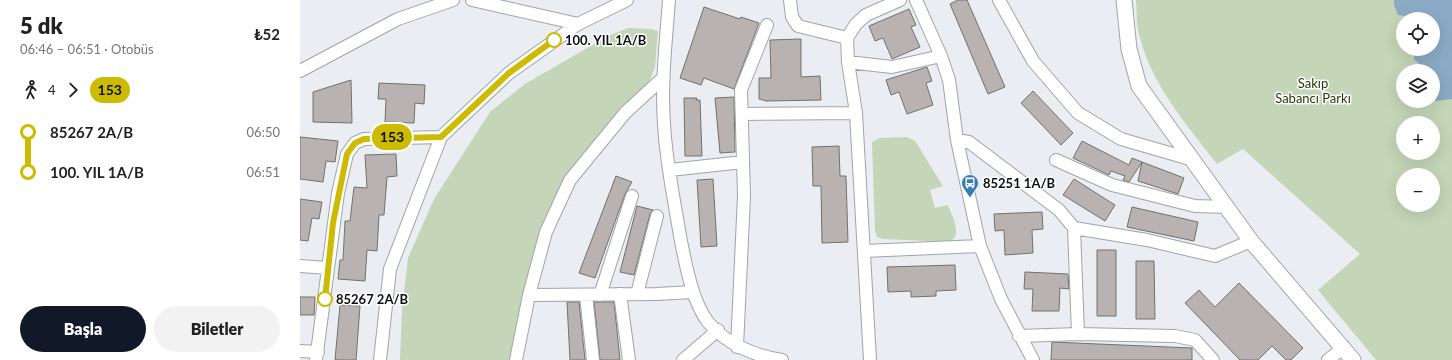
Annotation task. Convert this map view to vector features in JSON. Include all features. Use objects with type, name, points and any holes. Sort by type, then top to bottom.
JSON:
[{"type":"street","points":[[300,71],[398,19],[453,0]]},
{"type":"street","points":[[472,0],[513,4],[578,24]]},
{"type":"street","points":[[380,360],[390,269],[441,137],[509,73],[578,24],[627,0]]},
{"type":"street","points":[[669,0],[663,78],[664,125],[686,266],[693,292],[708,322],[738,347],[774,359]]},
{"type":"street","points":[[790,0],[792,17],[798,26],[847,38]]},
{"type":"street","points":[[870,360],[856,113],[848,62],[847,38],[856,24],[866,15],[900,0]]},
{"type":"street","points":[[916,0],[941,56],[949,80],[958,140],[980,246],[1001,299],[1019,336],[1033,360]]},
{"type":"street","points":[[998,0],[1033,61],[1078,113],[1121,139],[1190,158]]},
{"type":"street","points":[[1124,0],[1128,49],[1139,86],[1251,241],[1354,360]]},
{"type":"street","points":[[738,347],[744,203],[741,90],[767,25]]},
{"type":"street","points":[[848,62],[892,67],[941,56]]},
{"type":"street","points":[[516,360],[529,295],[546,232],[570,180],[626,113],[663,78]]},
{"type":"street","points":[[742,114],[856,113]]},
{"type":"street","points":[[300,351],[317,356],[327,268],[338,193],[347,154],[355,143],[364,139],[441,137]]},
{"type":"street","points":[[958,140],[969,142],[1058,210],[1074,228],[1147,240],[1215,256],[1251,241]]},
{"type":"street","points":[[1056,160],[1112,185],[1195,206],[1227,207]]},
{"type":"street","points":[[670,170],[743,162]]},
{"type":"street","points":[[600,294],[632,196]]},
{"type":"street","points":[[637,294],[657,216]]},
{"type":"street","points":[[1074,228],[1078,334]]},
{"type":"street","points":[[864,251],[980,246]]},
{"type":"street","points":[[300,266],[327,268]]},
{"type":"street","points":[[529,295],[693,292]]},
{"type":"street","points":[[620,294],[629,360]]},
{"type":"street","points":[[586,295],[593,360]]},
{"type":"street","points":[[683,360],[718,330]]},
{"type":"street","points":[[1019,336],[1078,334],[1175,336],[1195,340],[1213,360]]},
{"type":"street","points":[[1328,360],[1344,347]]},
{"type":"green space","name":"Sakıp Sabancı Parkı","points":[[1136,0],[1452,0],[1452,360],[1376,360],[1318,290],[1360,254],[1243,149],[1217,164],[1182,119],[1152,70],[1144,52],[1137,21]]},
{"type":"green space","points":[[628,28],[651,29],[658,31],[655,67],[647,88],[556,204],[524,344],[522,360],[400,360],[402,308],[408,258],[434,199],[490,112],[525,84],[608,36]]},
{"type":"green space","points":[[907,137],[915,141],[943,186],[930,190],[935,208],[948,205],[954,220],[956,226],[955,236],[948,242],[883,239],[877,237],[875,231],[872,142],[879,138]]},
{"type":"water","points":[[1394,0],[1452,0],[1452,99],[1440,101],[1440,64],[1419,64],[1414,59],[1414,56],[1440,56],[1440,12],[1397,12]]},
{"type":"building","points":[[958,0],[967,0],[1005,87],[988,94],[950,4]]},
{"type":"building","points":[[704,7],[740,19],[741,17],[759,23],[734,89],[704,78],[701,85],[680,78]]},
{"type":"building","points":[[909,9],[916,25],[911,27],[920,47],[892,59],[883,38],[875,41],[869,26]]},
{"type":"building","points":[[801,39],[801,77],[820,76],[821,100],[766,101],[759,99],[759,78],[771,78],[770,40]]},
{"type":"building","points":[[927,67],[932,81],[926,83],[933,105],[907,114],[899,92],[891,95],[886,80]]},
{"type":"building","points":[[351,80],[352,123],[313,122],[313,92]]},
{"type":"building","points":[[379,83],[425,85],[424,104],[415,103],[414,123],[385,122],[386,99],[378,99]]},
{"type":"building","points":[[1033,91],[1073,133],[1061,145],[1021,103]]},
{"type":"building","points":[[734,97],[735,152],[720,153],[715,98]]},
{"type":"building","points":[[684,98],[697,98],[696,100],[700,100],[702,156],[685,156]]},
{"type":"building","points":[[300,137],[338,141],[335,162],[326,161],[323,182],[300,179]]},
{"type":"building","points":[[1082,141],[1129,165],[1132,158],[1142,162],[1129,182],[1123,180],[1125,176],[1111,171],[1109,175],[1073,158]]},
{"type":"building","points":[[839,146],[840,176],[846,176],[848,242],[822,243],[821,186],[813,186],[812,147]]},
{"type":"building","points":[[396,154],[397,176],[387,177],[384,215],[379,215],[377,251],[367,250],[365,281],[338,279],[340,260],[343,260],[345,221],[350,221],[354,187],[367,188],[365,155]]},
{"type":"building","points":[[1142,162],[1184,178],[1178,194],[1138,181]]},
{"type":"building","points":[[616,176],[632,182],[625,194],[595,278],[579,273]]},
{"type":"building","points":[[713,179],[717,246],[701,247],[697,180]]},
{"type":"building","points":[[1074,179],[1115,205],[1105,221],[1063,195]]},
{"type":"building","points":[[300,199],[322,202],[319,219],[312,218],[308,241],[300,240]]},
{"type":"building","points":[[637,206],[653,210],[650,214],[634,275],[620,272]]},
{"type":"building","points":[[1132,207],[1198,222],[1194,241],[1127,227]]},
{"type":"building","points":[[1042,212],[1043,229],[1032,230],[1033,253],[1005,255],[1004,230],[995,231],[994,214]]},
{"type":"building","points":[[1097,250],[1116,250],[1116,316],[1097,316]]},
{"type":"building","points":[[1136,261],[1154,261],[1155,319],[1136,319]]},
{"type":"building","points":[[955,265],[956,290],[936,291],[936,296],[911,297],[911,291],[888,292],[887,267]]},
{"type":"building","points":[[1025,272],[1068,274],[1069,289],[1060,288],[1059,311],[1032,311],[1033,289],[1024,289]]},
{"type":"building","points":[[1239,283],[1303,348],[1291,360],[1286,360],[1272,346],[1258,360],[1240,360],[1185,303],[1199,290],[1215,307]]},
{"type":"building","points":[[300,297],[315,297],[314,315],[300,315]]},
{"type":"building","points":[[567,302],[579,302],[585,360],[570,360]]},
{"type":"building","points":[[594,302],[614,302],[620,360],[600,360]]},
{"type":"building","points":[[340,305],[360,306],[356,360],[335,360]]},
{"type":"building","points":[[1052,342],[1192,348],[1192,360],[1051,360]]},
{"type":"bus line","name":"153","points":[[325,299],[328,276],[327,268],[338,193],[347,154],[355,143],[364,139],[389,137],[441,137],[509,73],[554,40]]},
{"type":"place","name":"100. YIL 1A/B","points":[[554,40]]},
{"type":"place","name":"85251 1A/B","points":[[970,198]]},
{"type":"place","name":"85267 2A/B","points":[[325,299]]}]
